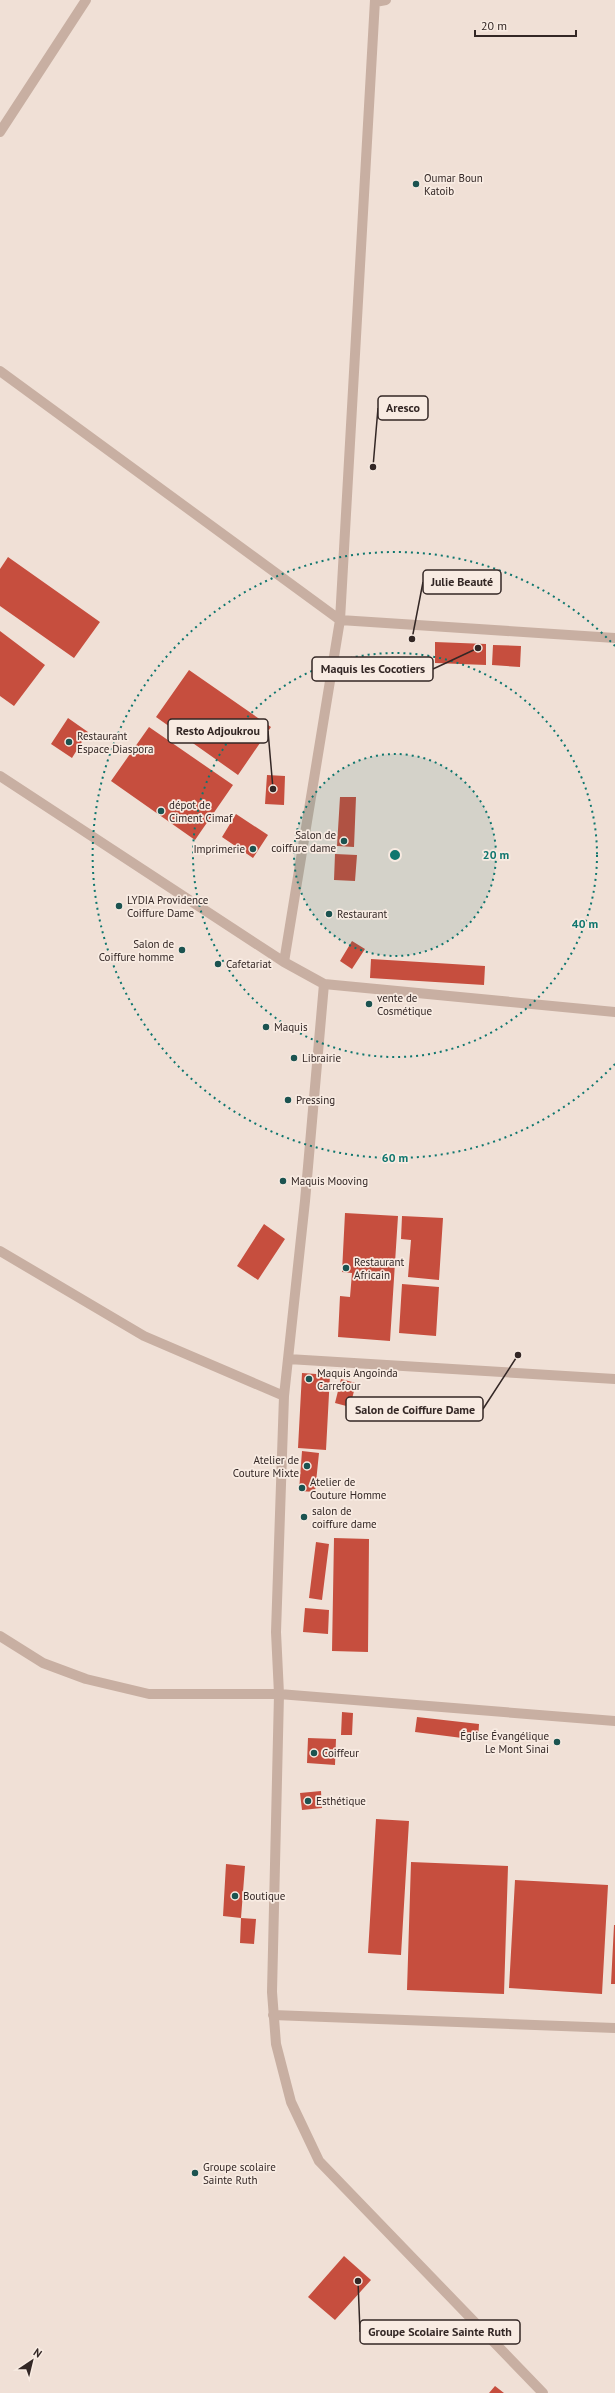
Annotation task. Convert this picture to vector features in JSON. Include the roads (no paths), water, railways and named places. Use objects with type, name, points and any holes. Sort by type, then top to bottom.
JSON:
[{"type":"street","points":[[0,132],[86,0]]},
{"type":"street","points":[[284,962],[340,620],[375,1],[386,0]]},
{"type":"street","points":[[0,371],[340,620],[615,638]]},
{"type":"street","points":[[0,776],[284,962],[324,984],[615,1012]]},
{"type":"street","points":[[324,984],[306,1201],[284,1396],[276,1632],[279,1694],[272,1992],[276,2044],[291,2102],[319,2161],[544,2393]]},
{"type":"street","points":[[0,1251],[144,1336],[284,1396]]},
{"type":"street","points":[[288,1359],[615,1379]]},
{"type":"street","points":[[0,1636],[43,1663],[86,1679],[149,1694],[279,1694],[615,1721]]},
{"type":"street","points":[[274,2015],[615,2028]]},
{"type":"place","name":"Oumar Boun Katoib","points":[[416,184]]},
{"type":"place","name":"Aresco","points":[[373,467]]},
{"type":"place","name":"Julie Beauté","points":[[412,639]]},
{"type":"place","name":"Maquis les Cocotiers","points":[[478,648]]},
{"type":"place","name":"Restaurant Espace Diaspora","points":[[69,742]]},
{"type":"place","name":"Resto Adjoukrou","points":[[273,789]]},
{"type":"place","name":"dépot de Ciment Cimaf","points":[[161,811]]},
{"type":"place","name":"Salon de coiffure dame","points":[[344,841]]},
{"type":"place","name":"Imprimerie","points":[[253,849]]},
{"type":"place","name":"LYDIA Providence Coiffure Dame","points":[[119,906]]},
{"type":"place","name":"Restaurant","points":[[329,914]]},
{"type":"place","name":"Salon de Coiffure homme","points":[[182,950]]},
{"type":"place","name":"Cafetariat","points":[[218,964]]},
{"type":"place","name":"vente de Cosmétique","points":[[369,1004]]},
{"type":"place","name":"Maquis","points":[[266,1027]]},
{"type":"place","name":"Librairie","points":[[294,1058]]},
{"type":"place","name":"Pressing","points":[[288,1100]]},
{"type":"place","name":"Maquis Mooving","points":[[283,1181]]},
{"type":"place","name":"Restaurant Africain","points":[[346,1268]]},
{"type":"place","name":"Salon de Coiffure Dame","points":[[518,1355]]},
{"type":"place","name":"Maquis Angoinda Carrefour","points":[[309,1379]]},
{"type":"place","name":"Atelier de Couture Mixte","points":[[307,1466]]},
{"type":"place","name":"Atelier de Couture Homme","points":[[302,1488]]},
{"type":"place","name":"salon de coiffure dame","points":[[304,1517]]},
{"type":"place","name":"Église Évangélique Le Mont Sinai","points":[[557,1742]]},
{"type":"place","name":"Coiffeur","points":[[314,1753]]},
{"type":"place","name":"Esthétique","points":[[308,1801]]},
{"type":"place","name":"Boutique","points":[[235,1896]]},
{"type":"place","name":"Groupe scolaire Sainte Ruth","points":[[195,2173]]},
{"type":"place","name":"Groupe Scolaire Sainte Ruth","points":[[358,2281]]}]
